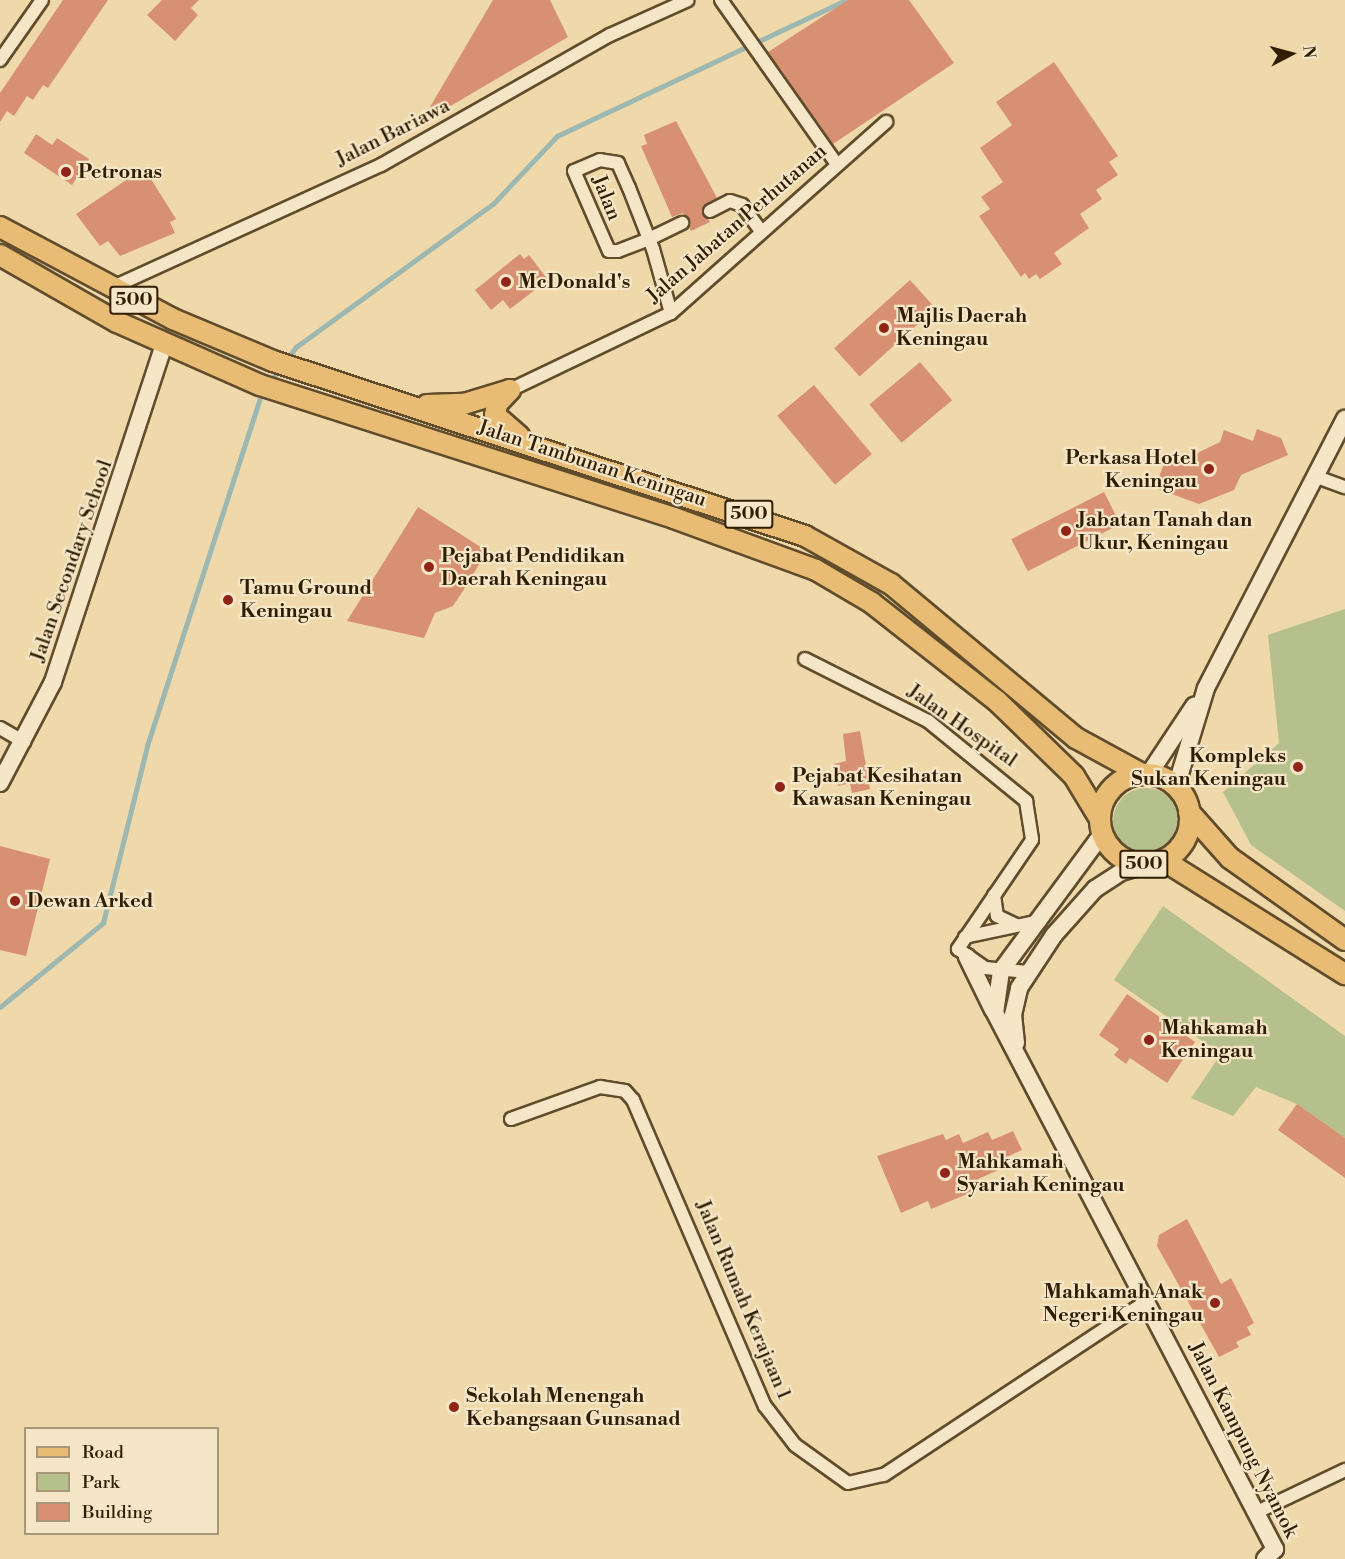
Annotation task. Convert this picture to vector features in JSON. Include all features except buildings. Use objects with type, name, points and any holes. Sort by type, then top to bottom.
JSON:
[{"type":"main road","name":"Jalan Tambunan Keningau","points":[[0,227],[111,288],[273,361],[386,400],[767,520],[846,557],[891,584],[1076,738],[1145,774]]},
{"type":"main road","name":"Jalan Tambunan Keningau","points":[[0,255],[164,345],[260,385],[567,482],[816,570],[888,614],[997,701],[1074,776],[1101,827]]},
{"type":"main road","points":[[386,400],[452,406],[510,390]]},
{"type":"main road","points":[[510,390],[497,404],[495,415],[535,446]]},
{"type":"main road","points":[[1101,827],[1107,794],[1145,774]]},
{"type":"main road","name":"500","points":[[1145,774],[1176,787]]},
{"type":"main road","points":[[1176,787],[1189,813],[1230,858],[1345,940]]},
{"type":"main road","name":"500","points":[[1156,862],[1184,841],[1189,813]]},
{"type":"main road","name":"500","points":[[1101,827],[1121,857],[1156,862],[1345,974]]},
{"type":"street","points":[[0,60],[42,0]]},
{"type":"street","name":"Jalan Bariawa","points":[[111,288],[381,165],[610,35],[688,0]]},
{"type":"street","points":[[721,0],[755,54],[836,163]]},
{"type":"street","name":"Jalan Jabatan Perhutanan","points":[[510,390],[671,313],[836,163],[886,122]]},
{"type":"street","name":"Jalan","points":[[649,238],[609,251],[574,171],[600,159],[618,163],[649,238],[671,313]]},
{"type":"street","points":[[710,211],[729,201],[742,205],[761,231]]},
{"type":"street","points":[[649,238],[682,223]]},
{"type":"street","name":"Jalan Secondary School","points":[[0,783],[24,742],[82,606],[164,345]]},
{"type":"street","points":[[1145,774],[1206,688],[1345,419]]},
{"type":"street","points":[[1314,476],[1345,487]]},
{"type":"street","name":"Jalan Hospital","points":[[805,659],[928,721],[1019,792],[1030,812],[1032,840],[965,937],[963,953]]},
{"type":"street","points":[[1176,787],[1206,688]]},
{"type":"street","points":[[0,728],[24,742]]},
{"type":"street","points":[[995,1013],[1001,971],[1040,921],[1101,827]]},
{"type":"street","name":"Jalan Kampung Nyamok","points":[[1018,1053],[1013,1015],[1028,972],[1095,889],[1121,872],[1156,862]]},
{"type":"street","points":[[994,895],[998,916],[1017,926]]},
{"type":"street","points":[[965,937],[1040,921]]},
{"type":"street","points":[[963,953],[1001,971],[1028,972]]},
{"type":"street","name":"Jalan Kampung Nyamok","points":[[963,953],[1148,1300],[1257,1512],[1273,1556]]},
{"type":"street","name":"Jalan Rumah Kerajaan 1","points":[[511,1119],[600,1087],[625,1091],[633,1100],[765,1406],[795,1445],[849,1483],[884,1475],[1148,1300]]},
{"type":"street","points":[[1257,1512],[1345,1470]]},
{"type":"green space","name":"Kompleks Sukan Keningau","points":[[1345,609],[1345,911],[1251,845],[1223,792],[1279,743],[1268,635]]},
{"type":"green space","points":[[1139,788],[1153,788],[1165,793],[1174,802],[1179,821],[1177,834],[1170,845],[1153,854],[1139,854],[1127,849],[1118,840],[1113,828],[1113,814],[1118,802],[1127,793]]},
{"type":"green space","points":[[1163,906],[1345,1036],[1345,1138],[1297,1104],[1256,1087],[1233,1116],[1191,1098],[1221,1054],[1114,980]]},
{"type":"waterway","points":[[287,359],[296,347],[493,204],[557,136],[846,0]]},
{"type":"waterway","points":[[269,383],[280,369]]},
{"type":"waterway","points":[[0,1007],[103,923],[147,746],[262,393]]},
{"type":"place","name":"Petronas","points":[[66,172]]},
{"type":"place","name":"McDonald's","points":[[506,282]]},
{"type":"place","name":"Majlis Daerah Keningau","points":[[884,328]]},
{"type":"place","name":"Perkasa Hotel Keningau","points":[[1209,469]]},
{"type":"place","name":"Jabatan Tanah dan Ukur, Keningau","points":[[1066,531]]},
{"type":"place","name":"Pejabat Pendidikan Daerah Keningau","points":[[429,567]]},
{"type":"place","name":"Tamu Ground Keningau","points":[[228,600]]},
{"type":"place","name":"Kompleks Sukan Keningau","points":[[1298,767]]},
{"type":"place","name":"Pejabat Kesihatan Kawasan Keningau","points":[[780,787]]},
{"type":"place","name":"Dewan Arked","points":[[15,901]]},
{"type":"place","name":"Mahkamah Keningau","points":[[1149,1040]]},
{"type":"place","name":"Mahkamah Syariah Keningau","points":[[945,1173]]},
{"type":"place","name":"Mahkamah Anak Negeri Keningau","points":[[1215,1303]]},
{"type":"place","name":"Sekolah Menengah Kebangsaan Gunsanad","points":[[454,1407]]}]
